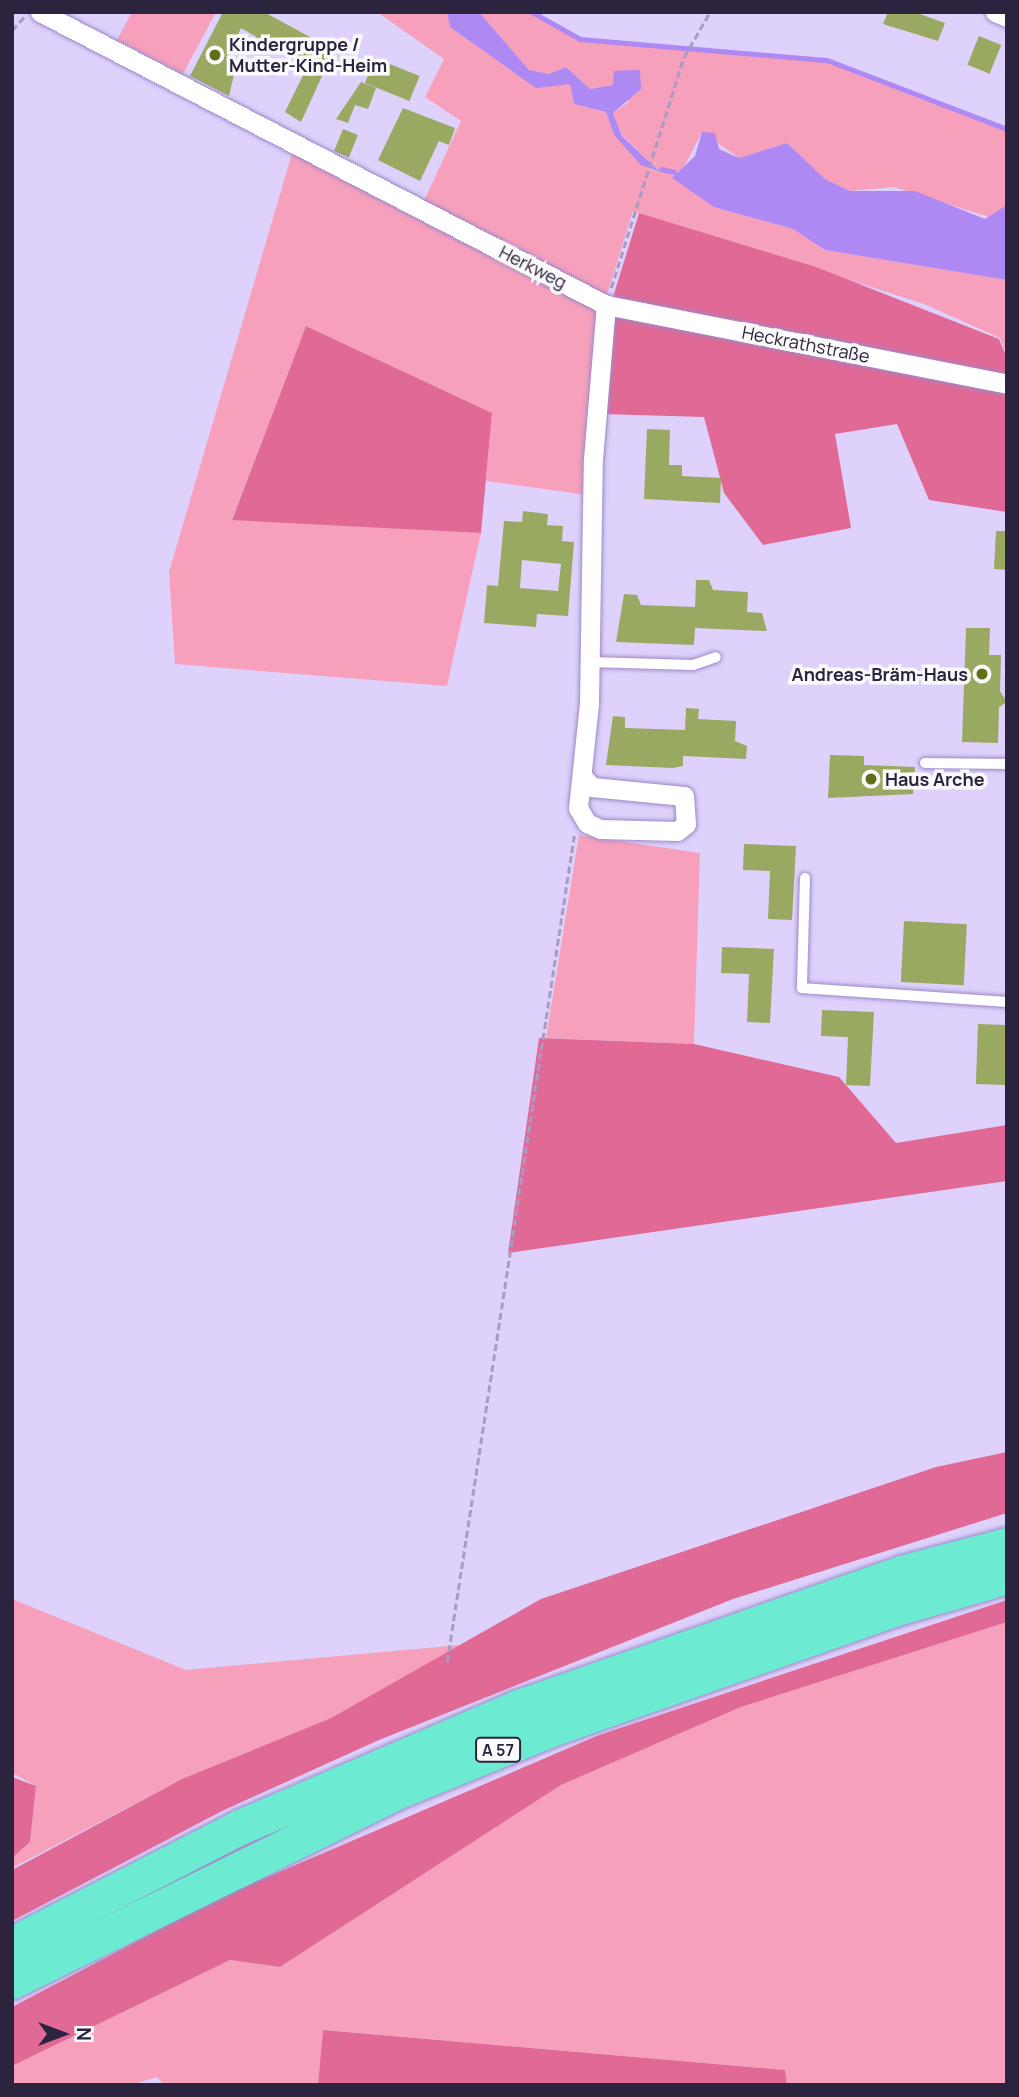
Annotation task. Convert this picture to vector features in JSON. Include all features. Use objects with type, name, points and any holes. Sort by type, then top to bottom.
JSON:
[{"type":"highway","name":"A 57","points":[[12,1944],[240,1827],[519,1707],[901,1573],[1007,1545]]},
{"type":"highway","name":"A 57","points":[[12,1981],[396,1792],[551,1729],[867,1618],[1007,1576]]},
{"type":"street","name":"Herkweg","points":[[40,12],[606,304]]},
{"type":"street","points":[[995,12],[1007,17]]},
{"type":"street","name":"Heckrathstraße","points":[[606,304],[1007,384]]},
{"type":"street","points":[[582,776],[592,787],[669,789],[684,796],[689,812],[677,831],[600,829],[587,823],[578,808],[590,662],[593,459],[606,304]]},
{"type":"lane","points":[[590,662],[693,665],[716,657]]},
{"type":"lane","points":[[925,763],[1007,764]]},
{"type":"lane","points":[[805,878],[802,988],[1007,1002]]},
{"type":"path","points":[[12,30],[29,12]]},
{"type":"path","points":[[606,304],[684,57],[710,12]]},
{"type":"path","points":[[447,1662],[578,808]]},
{"type":"shaded area","points":[[132,12],[216,12],[183,74],[117,40]]},
{"type":"shaded area","points":[[377,12],[447,12],[450,27],[536,87],[562,80],[570,84],[574,104],[606,112],[614,135],[651,170],[660,172],[622,135],[613,113],[629,102],[613,85],[590,89],[566,67],[549,74],[529,70],[479,12],[528,12],[580,41],[827,58],[1007,130],[1007,205],[995,219],[894,187],[850,191],[825,179],[787,143],[739,158],[702,132],[684,167],[714,207],[793,229],[825,250],[1007,280],[1007,356],[1000,338],[924,304],[633,211],[606,298],[422,205],[461,121],[425,97],[444,59]]},
{"type":"shaded area","points":[[447,12],[479,12],[529,70],[549,74],[566,67],[590,89],[613,85],[614,71],[640,70],[641,89],[613,113],[622,136],[660,172],[641,165],[614,135],[606,112],[574,104],[570,84],[536,88],[450,27]]},
{"type":"shaded area","points":[[702,132],[715,133],[719,149],[739,158],[787,143],[825,179],[850,191],[915,191],[985,219],[1007,205],[1007,280],[825,250],[793,229],[714,207],[672,178],[695,156]]},
{"type":"shaded area","points":[[293,150],[599,309],[588,495],[486,481],[492,413],[306,326],[232,519],[481,533],[447,686],[175,664],[169,572]]},
{"type":"shaded area","points":[[639,213],[816,267],[999,339],[1007,358],[1007,512],[929,500],[897,424],[835,434],[851,528],[763,545],[724,493],[704,417],[602,414],[609,310]]},
{"type":"shaded area","points":[[306,326],[492,413],[481,533],[232,520]]},
{"type":"shaded area","points":[[579,835],[700,853],[694,1044],[546,1038]]},
{"type":"shaded area","points":[[539,1038],[694,1044],[839,1077],[896,1143],[1007,1125],[1007,1181],[508,1253]]},
{"type":"shaded area","points":[[1007,1452],[1007,1513],[733,1599],[379,1740],[222,1811],[12,1921],[12,1870],[182,1779],[331,1718],[541,1599],[936,1467]]},
{"type":"shaded area","points":[[12,1599],[186,1670],[460,1645],[331,1718],[182,1779],[12,1868],[12,1858],[30,1842],[36,1786],[12,1773]]},
{"type":"shaded area","points":[[1007,1600],[1007,1622],[741,1707],[561,1785],[280,1967],[230,1960],[12,2066],[12,2007],[221,1897],[599,1735]]},
{"type":"shaded area","points":[[1007,1622],[1007,2085],[787,2085],[785,2070],[324,2030],[318,2085],[164,2085],[157,2077],[131,2085],[12,2085],[12,2066],[230,1960],[280,1967],[561,1785],[741,1707]]},
{"type":"shaded area","points":[[12,1777],[36,1786],[30,1842],[12,1858]]},
{"type":"shaded area","points":[[323,2030],[785,2070],[787,2085],[318,2085]]},
{"type":"building","points":[[223,12],[264,12],[334,50],[301,122],[285,112],[307,67],[241,28],[226,61],[236,66],[229,96],[190,76]]},
{"type":"building","points":[[888,12],[914,12],[945,23],[938,41],[883,24]]},
{"type":"building","points":[[979,36],[1001,45],[990,74],[967,65]]},
{"type":"building","points":[[375,58],[420,76],[409,101],[365,83]]},
{"type":"building","points":[[361,82],[376,88],[368,109],[355,105],[348,123],[336,119]]},
{"type":"building","points":[[403,108],[455,128],[449,145],[439,141],[420,181],[378,160]]},
{"type":"building","points":[[343,129],[358,135],[349,157],[334,151]]},
{"type":"building","points":[[647,429],[670,430],[669,465],[682,465],[682,476],[721,478],[720,503],[644,499]]},
{"type":"building","points":[[523,511],[548,514],[547,525],[563,526],[562,541],[574,542],[568,616],[537,614],[536,627],[484,623],[487,585],[498,586],[504,521],[522,522]],"holes":[[[522,560],[561,564],[558,591],[520,588]]]},
{"type":"building","points":[[996,531],[1007,531],[1007,570],[994,569]]},
{"type":"building","points":[[696,580],[709,580],[713,590],[748,592],[747,612],[762,613],[767,631],[695,628],[694,645],[616,642],[624,594],[637,595],[641,605],[695,607]]},
{"type":"building","name":"Andreas-Bräm-Haus","points":[[966,628],[990,628],[989,655],[1001,655],[1000,691],[1007,702],[999,707],[998,743],[962,742]]},
{"type":"building","points":[[686,708],[699,709],[698,719],[736,721],[735,741],[747,746],[746,759],[683,756],[683,766],[673,768],[606,765],[613,716],[625,717],[625,728],[685,730]]},
{"type":"building","name":"Haus Arche","points":[[830,755],[864,756],[864,765],[915,767],[913,794],[828,798]]},
{"type":"building","points":[[744,844],[796,846],[792,920],[768,919],[770,871],[743,870]]},
{"type":"building","points":[[904,921],[967,924],[964,985],[901,982]]},
{"type":"building","points":[[722,947],[774,949],[770,1023],[747,1022],[749,974],[721,973]]},
{"type":"building","points":[[822,1010],[874,1012],[870,1086],[846,1085],[848,1037],[821,1036]]},
{"type":"building","points":[[978,1024],[1007,1025],[1005,1085],[976,1084]]},
{"type":"waterway","points":[[532,12],[580,39],[827,60],[1007,129]]},
{"type":"waterway","points":[[661,169],[674,172]]},
{"type":"place","name":"Kindergruppe / Mutter-Kind-Heim","points":[[215,55]]},
{"type":"place","name":"Andreas-Bräm-Haus","points":[[982,674]]},
{"type":"place","name":"Haus Arche","points":[[871,779]]}]
